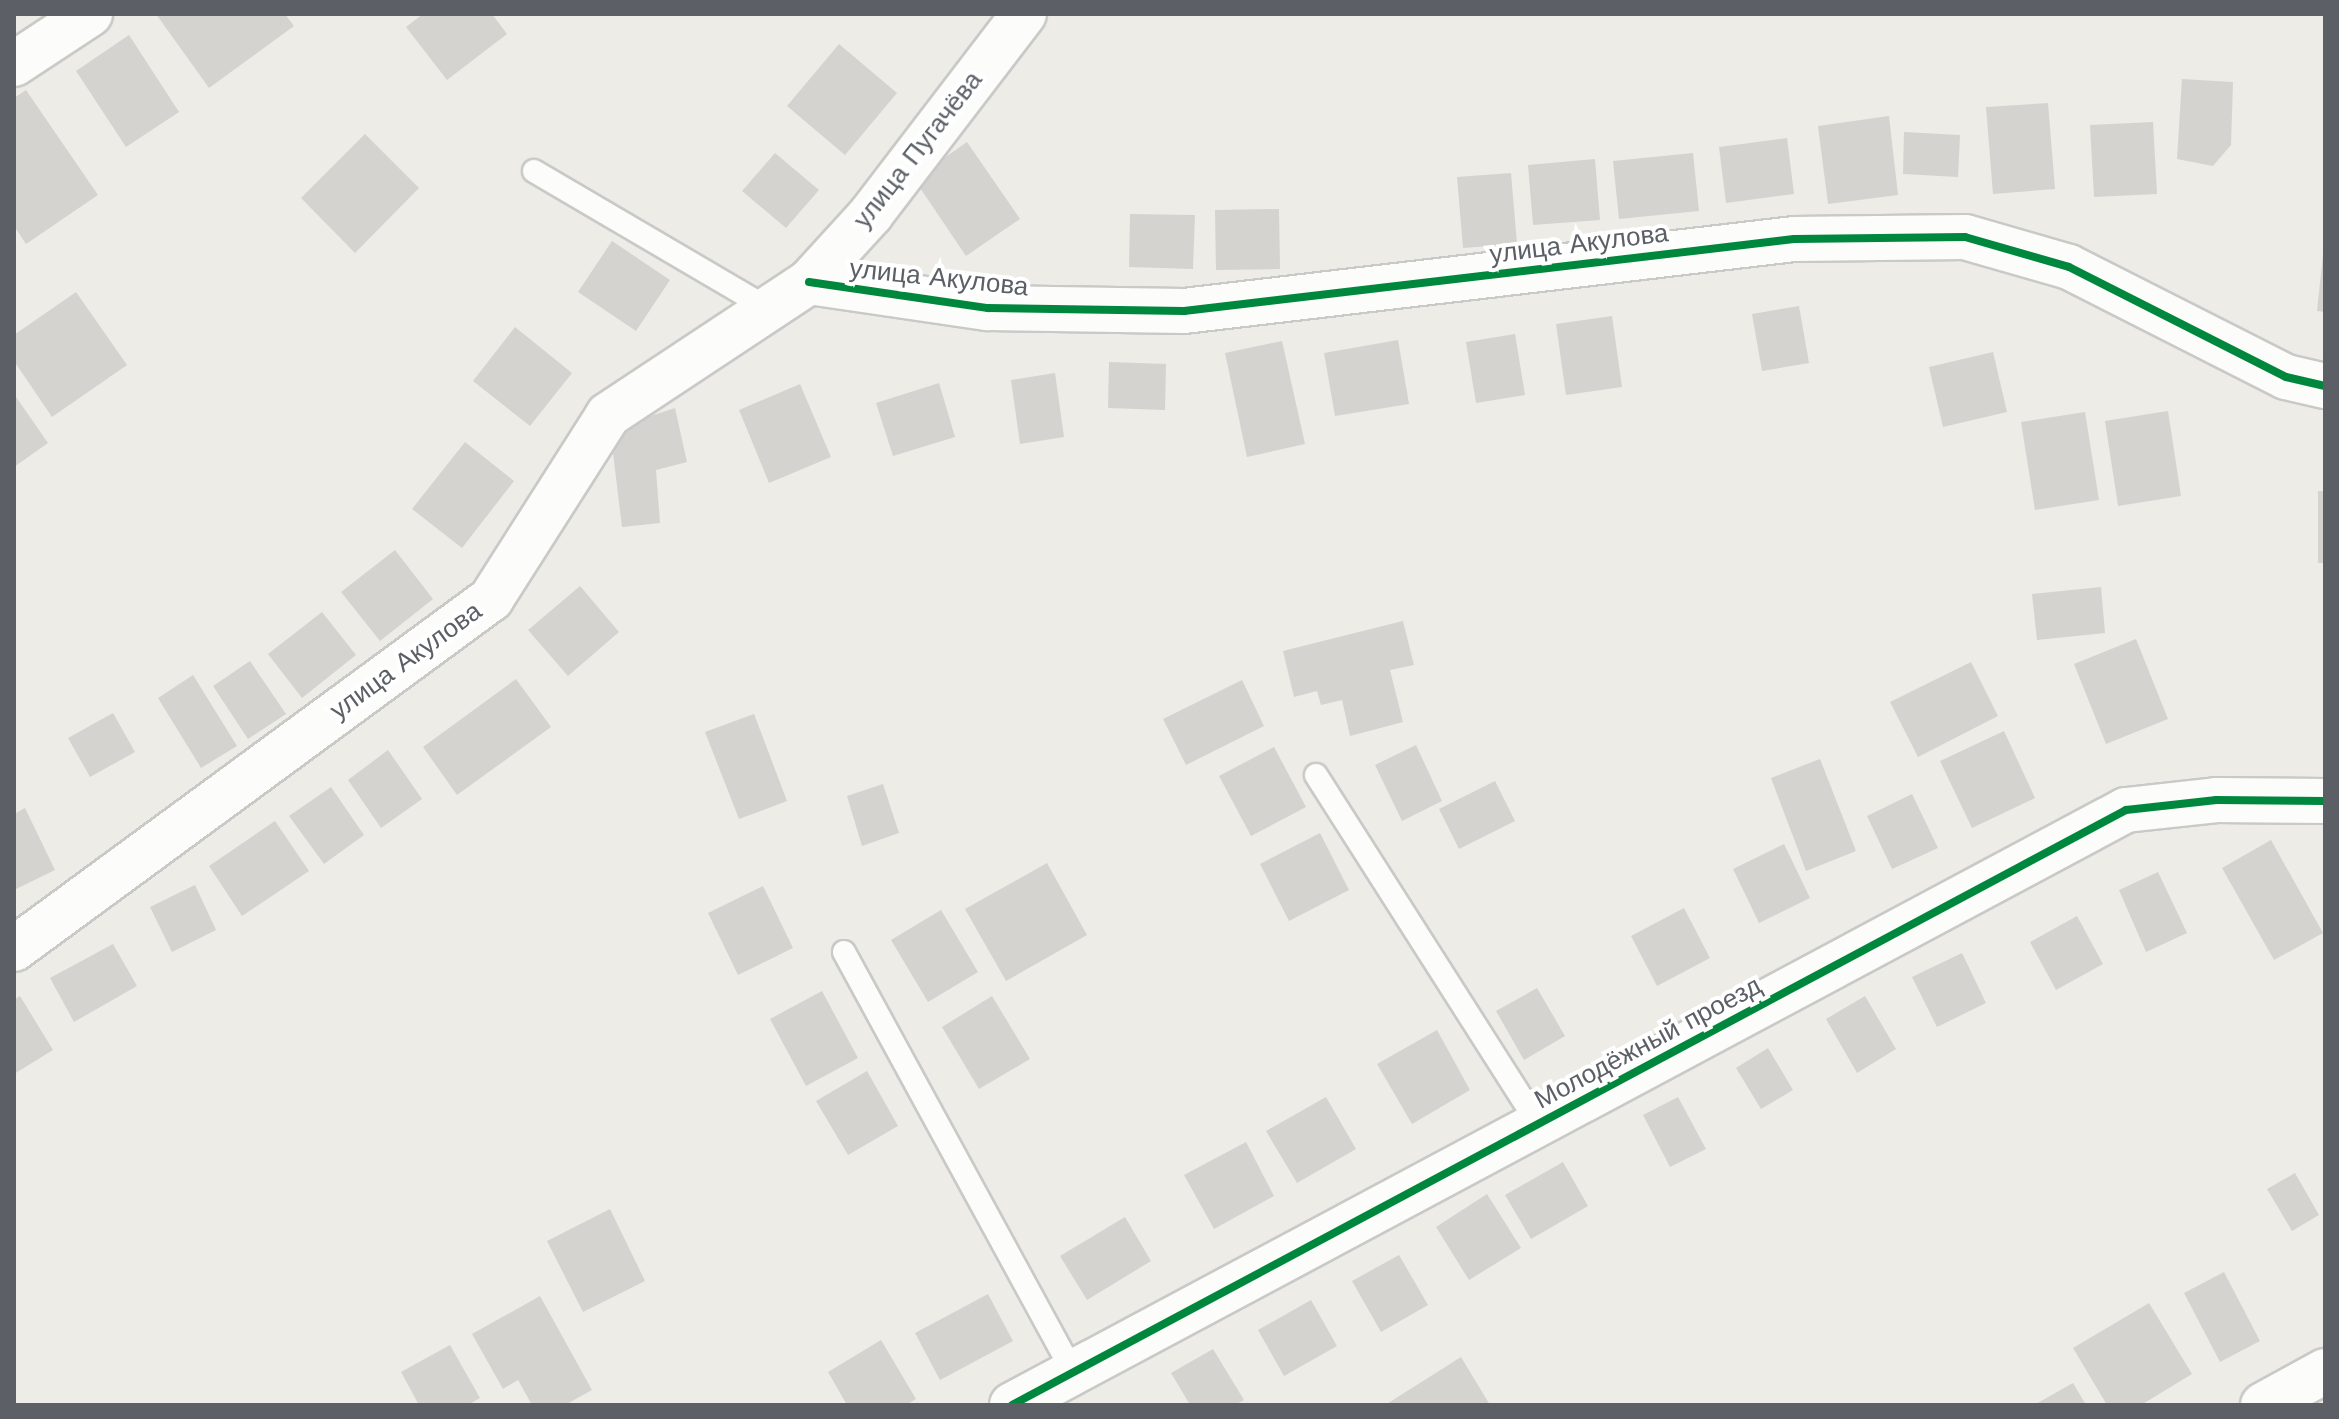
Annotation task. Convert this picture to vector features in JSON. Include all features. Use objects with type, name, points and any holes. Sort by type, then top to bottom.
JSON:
[{"type":"street","points":[[14,64],[90,14]]},
{"type":"street","name":"улица Пугачёва","points":[[809,282],[871,214],[1024,14]]},
{"type":"street","name":"улица Акулова","points":[[14,949],[491,599],[608,415],[809,282],[988,308],[1184,311],[1794,239],[1965,237],[2069,267],[2286,377],[2325,386]]},
{"type":"street","name":"Молодёжный проезд","points":[[1012,1405],[2126,810],[2216,800],[2325,801]]},
{"type":"street","points":[[2263,1405],[2325,1371]]},
{"type":"lane","points":[[534,171],[769,309]]},
{"type":"lane","points":[[1316,775],[1538,1124]]},
{"type":"lane","points":[[844,952],[1073,1372]]},
{"type":"building","points":[[156,14],[285,14],[294,26],[209,88]]},
{"type":"building","points":[[423,14],[492,14],[507,34],[447,80],[406,27]]},
{"type":"building","points":[[129,35],[179,112],[126,147],[76,71]]},
{"type":"building","points":[[839,44],[897,93],[845,155],[787,106]]},
{"type":"building","points":[[2182,79],[2233,82],[2231,145],[2213,166],[2177,159]]},
{"type":"building","points":[[26,90],[98,195],[26,244],[14,226],[14,98]]},
{"type":"building","points":[[2048,103],[2055,189],[1993,194],[1986,107]]},
{"type":"building","points":[[1889,116],[1898,195],[1828,204],[1818,126]]},
{"type":"building","points":[[2153,122],[2157,194],[2094,197],[2090,125]]},
{"type":"building","points":[[1904,132],[1960,135],[1958,177],[1903,174]]},
{"type":"building","points":[[365,134],[419,188],[355,253],[301,198]]},
{"type":"building","points":[[1787,138],[1794,194],[1726,203],[1719,147]]},
{"type":"building","points":[[967,142],[1020,219],[966,256],[914,179]]},
{"type":"building","points":[[775,153],[819,190],[786,228],[742,191]]},
{"type":"building","points":[[1693,153],[1699,211],[1619,219],[1613,161]]},
{"type":"building","points":[[1595,159],[1600,220],[1533,225],[1528,165]]},
{"type":"building","points":[[1511,173],[1517,244],[1463,248],[1457,177]]},
{"type":"building","points":[[1279,209],[1280,269],[1216,270],[1215,210]]},
{"type":"building","points":[[1130,214],[1195,215],[1193,269],[1129,267]]},
{"type":"building","points":[[612,241],[670,280],[636,331],[578,292]]},
{"type":"building","points":[[2325,255],[2325,312],[2317,311]]},
{"type":"building","points":[[76,292],[127,365],[52,417],[14,361],[14,335]]},
{"type":"building","points":[[1799,306],[1809,363],[1762,371],[1752,314]]},
{"type":"building","points":[[1612,316],[1622,387],[1566,395],[1556,324]]},
{"type":"building","points":[[515,327],[572,373],[530,426],[473,381]]},
{"type":"building","points":[[1515,334],[1525,395],[1476,403],[1466,342]]},
{"type":"building","points":[[1398,340],[1409,404],[1335,416],[1324,353]]},
{"type":"building","points":[[1282,341],[1305,444],[1247,457],[1225,353]]},
{"type":"building","points":[[1993,352],[2007,412],[1943,427],[1929,367]]},
{"type":"building","points":[[1109,362],[1166,364],[1165,410],[1108,408]]},
{"type":"building","points":[[1055,373],[1064,437],[1020,444],[1011,380]]},
{"type":"building","points":[[939,383],[955,437],[893,456],[876,403]]},
{"type":"building","points":[[800,384],[831,457],[769,483],[739,410]]},
{"type":"building","points":[[14,394],[48,443],[14,467]]},
{"type":"building","points":[[675,408],[687,462],[656,470],[660,523],[622,527],[613,453],[623,425]]},
{"type":"building","points":[[2168,411],[2181,496],[2118,506],[2105,421]]},
{"type":"building","points":[[2085,412],[2099,500],[2035,510],[2021,422]]},
{"type":"building","points":[[465,442],[514,481],[462,548],[412,509]]},
{"type":"building","points":[[2318,491],[2325,491],[2325,563],[2318,563]]},
{"type":"building","points":[[395,550],[433,599],[380,641],[341,592]]},
{"type":"building","points":[[580,586],[619,632],[568,676],[528,630]]},
{"type":"building","points":[[2101,587],[2105,633],[2037,640],[2032,594]]},
{"type":"building","points":[[322,612],[356,655],[302,698],[268,654]]},
{"type":"building","points":[[1403,621],[1414,665],[1390,670],[1403,722],[1350,736],[1342,700],[1321,705],[1317,691],[1294,697],[1283,651]]},
{"type":"building","points":[[2136,639],[2168,719],[2106,744],[2074,664]]},
{"type":"building","points":[[250,661],[286,714],[248,739],[213,686]]},
{"type":"building","points":[[1971,662],[1998,716],[1918,757],[1890,702]]},
{"type":"building","points":[[193,675],[237,746],[201,768],[158,698]]},
{"type":"building","points":[[516,679],[551,727],[457,795],[423,747]]},
{"type":"building","points":[[1242,680],[1264,726],[1186,765],[1163,719]]},
{"type":"building","points":[[113,713],[135,752],[90,777],[68,738]]},
{"type":"building","points":[[754,714],[787,801],[739,819],[705,732]]},
{"type":"building","points":[[2004,731],[2035,798],[1972,828],[1940,761]]},
{"type":"building","points":[[1416,745],[1442,801],[1402,821],[1375,765]]},
{"type":"building","points":[[1274,747],[1306,807],[1251,836],[1219,776]]},
{"type":"building","points":[[388,750],[422,799],[381,828],[348,780]]},
{"type":"building","points":[[1820,759],[1856,851],[1806,871],[1771,778]]},
{"type":"building","points":[[1495,781],[1515,821],[1459,849],[1439,809]]},
{"type":"building","points":[[883,784],[899,833],[862,846],[847,796]]},
{"type":"building","points":[[331,787],[364,835],[324,864],[289,816]]},
{"type":"building","points":[[1912,794],[1938,848],[1892,869],[1867,816]]},
{"type":"building","points":[[25,808],[55,870],[14,890],[14,814]]},
{"type":"building","points":[[275,821],[309,871],[242,916],[209,866]]},
{"type":"building","points":[[1320,833],[1349,890],[1289,921],[1260,864]]},
{"type":"building","points":[[2271,840],[2323,933],[2274,960],[2222,868]]},
{"type":"building","points":[[1784,844],[1810,898],[1759,923],[1733,869]]},
{"type":"building","points":[[1047,863],[1087,935],[1006,981],[965,909]]},
{"type":"building","points":[[2158,872],[2187,933],[2146,952],[2119,890]]},
{"type":"building","points":[[195,885],[216,930],[172,952],[150,907]]},
{"type":"building","points":[[763,886],[793,948],[738,975],[708,913]]},
{"type":"building","points":[[1684,908],[1710,958],[1657,986],[1631,936]]},
{"type":"building","points":[[941,910],[978,972],[928,1002],[891,940]]},
{"type":"building","points":[[2077,916],[2103,964],[2056,990],[2030,942]]},
{"type":"building","points":[[113,944],[137,986],[74,1022],[50,978]]},
{"type":"building","points":[[1962,953],[1986,1003],[1937,1027],[1912,977]]},
{"type":"building","points":[[1537,988],[1565,1036],[1524,1060],[1496,1011]]},
{"type":"building","points":[[822,991],[858,1058],[806,1086],[770,1019]]},
{"type":"building","points":[[20,996],[53,1050],[14,1074],[14,1000]]},
{"type":"building","points":[[992,996],[1030,1059],[979,1089],[942,1027]]},
{"type":"building","points":[[1865,996],[1896,1049],[1857,1073],[1826,1019]]},
{"type":"building","points":[[1437,1030],[1470,1090],[1412,1124],[1377,1064]]},
{"type":"building","points":[[1768,1048],[1793,1090],[1761,1109],[1736,1068]]},
{"type":"building","points":[[867,1071],[898,1126],[848,1155],[816,1101]]},
{"type":"building","points":[[1326,1097],[1356,1149],[1297,1183],[1266,1131]]},
{"type":"building","points":[[1678,1097],[1706,1149],[1670,1167],[1643,1115]]},
{"type":"building","points":[[1246,1142],[1274,1196],[1214,1229],[1184,1175]]},
{"type":"building","points":[[1563,1162],[1588,1206],[1531,1239],[1505,1195]]},
{"type":"building","points":[[2295,1173],[2319,1215],[2292,1231],[2267,1189]]},
{"type":"building","points":[[1487,1194],[1521,1248],[1469,1280],[1436,1227]]},
{"type":"building","points":[[610,1209],[645,1281],[583,1312],[547,1241]]},
{"type":"building","points":[[1125,1217],[1151,1261],[1087,1300],[1060,1256]]},
{"type":"building","points":[[1399,1255],[1428,1305],[1381,1332],[1352,1281]]},
{"type":"building","points":[[2224,1272],[2260,1341],[2220,1362],[2184,1293]]},
{"type":"building","points":[[988,1294],[1013,1341],[940,1380],[915,1333]]},
{"type":"building","points":[[540,1296],[592,1390],[565,1405],[532,1405],[518,1380],[503,1389],[472,1334]]},
{"type":"building","points":[[1311,1300],[1337,1346],[1284,1376],[1258,1330]]},
{"type":"building","points":[[2149,1303],[2192,1374],[2141,1405],[2107,1405],[2073,1348]]},
{"type":"building","points":[[881,1340],[916,1399],[906,1405],[847,1405],[828,1372]]},
{"type":"building","points":[[450,1345],[480,1398],[468,1405],[419,1405],[401,1372]]},
{"type":"building","points":[[1213,1349],[1244,1400],[1235,1405],[1190,1405],[1171,1373]]},
{"type":"building","points":[[1461,1357],[1490,1405],[1385,1405]]},
{"type":"building","points":[[2073,1383],[2086,1405],[2034,1405]]},
{"type":"cycle path","points":[[809,282],[988,308],[1184,311],[1794,239],[1965,237],[2069,267],[2286,377],[2325,386]]},
{"type":"cycle path","points":[[1012,1405],[2126,810],[2216,800],[2325,801]]}]
